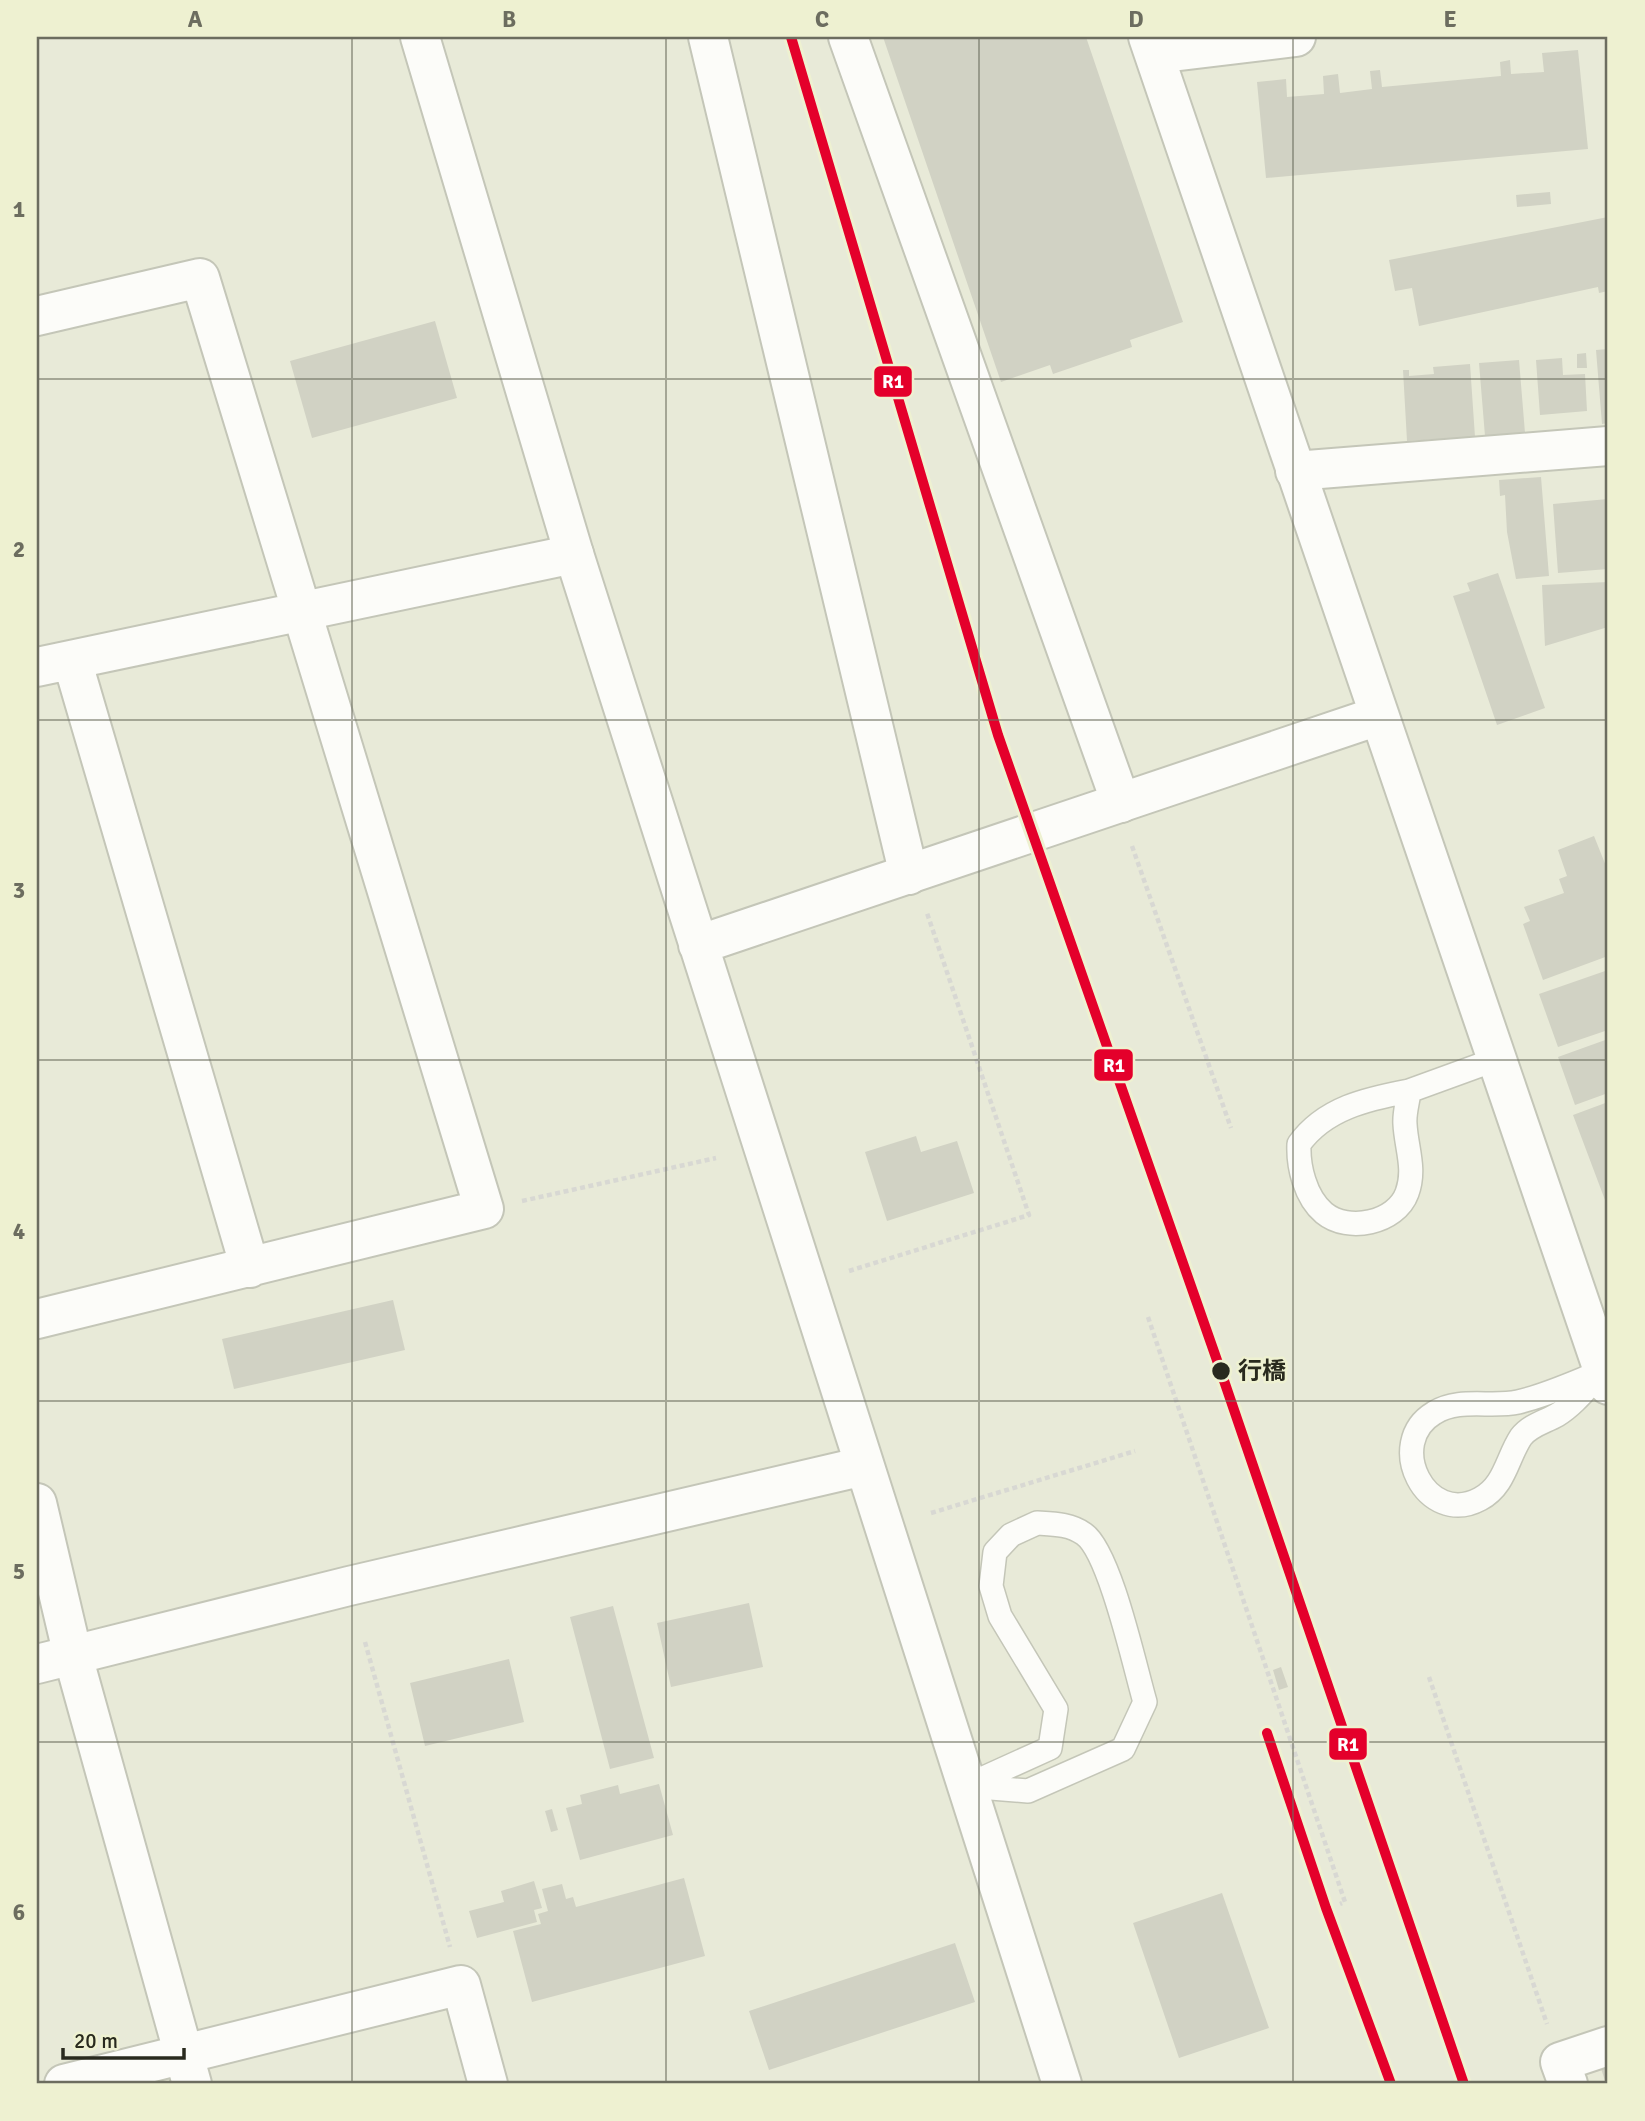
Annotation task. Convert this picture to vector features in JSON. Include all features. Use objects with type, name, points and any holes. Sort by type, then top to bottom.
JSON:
[{"type":"street","points":[[420,37],[574,555],[1062,2084]]},
{"type":"street","points":[[708,37],[909,874]]},
{"type":"street","points":[[848,37],[1121,803]]},
{"type":"street","points":[[1296,37],[1152,46],[1378,716],[1607,1375]]},
{"type":"street","points":[[37,316],[200,278],[484,1209],[37,1319]]},
{"type":"street","points":[[1295,471],[1608,446]]},
{"type":"street","points":[[250,1268],[54,663],[302,609],[574,555]]},
{"type":"street","points":[[698,946],[1378,716]]},
{"type":"street","points":[[55,1660],[349,1586],[864,1466]]},
{"type":"street","points":[[37,1503],[55,1660],[187,2068]]},
{"type":"street","points":[[64,2084],[187,2068],[461,1985],[488,2084]]},
{"type":"street","points":[[1564,2073],[1608,2046]]},
{"type":"lane","points":[[1409,1091],[1404,1122],[1412,1166],[1406,1195],[1395,1211],[1376,1221],[1351,1223],[1324,1213],[1304,1182],[1298,1164],[1298,1144],[1325,1117],[1375,1097],[1409,1091],[1497,1059]]},
{"type":"lane","points":[[1607,1375],[1559,1414],[1531,1428],[1521,1438],[1502,1477],[1481,1499],[1454,1504],[1441,1501],[1428,1494],[1418,1482],[1412,1459],[1414,1436],[1423,1421],[1436,1411],[1462,1405],[1517,1402],[1607,1375]]},
{"type":"lane","points":[[1037,1523],[1063,1525],[1086,1535],[1104,1563],[1145,1702],[1123,1749],[1028,1791],[966,1786],[1050,1748],[1056,1709],[1000,1616],[991,1586],[995,1552],[1011,1535],[1037,1523]]},
{"type":"path","points":[[1132,846],[1231,1128]]},
{"type":"path","points":[[849,1271],[1029,1215],[927,913]]},
{"type":"path","points":[[484,1209],[716,1158]]},
{"type":"path","points":[[1207,1314],[1240,1419]]},
{"type":"path","points":[[1148,1317],[1346,1902],[1340,1903]]},
{"type":"path","points":[[931,1513],[1135,1451]]},
{"type":"path","points":[[365,1642],[461,1985]]},
{"type":"path","points":[[1429,1676],[1564,2073]]},
{"type":"building","points":[[883,37],[1086,37],[1183,322],[1130,340],[1132,347],[1053,374],[1050,365],[1001,382]]},
{"type":"building","points":[[1578,50],[1588,149],[1266,178],[1257,82],[1286,79],[1287,97],[1324,94],[1323,76],[1338,74],[1340,93],[1372,89],[1370,71],[1380,70],[1382,87],[1501,76],[1500,62],[1510,60],[1511,74],[1544,72],[1542,53]]},
{"type":"building","points":[[1550,192],[1551,204],[1517,207],[1516,195]]},
{"type":"building","points":[[1608,217],[1608,291],[1599,293],[1598,287],[1419,326],[1412,288],[1395,291],[1389,260]]},
{"type":"building","points":[[435,321],[457,398],[312,438],[290,361]]},
{"type":"building","points":[[1608,349],[1608,423],[1602,424],[1596,350]]},
{"type":"building","points":[[1586,353],[1587,368],[1577,368],[1577,354]]},
{"type":"building","points":[[1562,358],[1563,375],[1585,374],[1587,411],[1540,415],[1536,360]]},
{"type":"building","points":[[1519,360],[1525,433],[1485,436],[1479,363]]},
{"type":"building","points":[[1470,364],[1475,437],[1407,441],[1403,370],[1409,370],[1409,376],[1434,374],[1433,367]]},
{"type":"building","points":[[1541,477],[1549,576],[1516,579],[1507,532],[1505,495],[1500,496],[1499,480]]},
{"type":"building","points":[[1608,499],[1608,569],[1558,573],[1553,504]]},
{"type":"building","points":[[1498,573],[1545,708],[1497,725],[1453,596],[1470,591],[1467,583]]},
{"type":"building","points":[[1608,582],[1608,627],[1545,646],[1542,585]]},
{"type":"building","points":[[1594,836],[1608,871],[1608,956],[1543,980],[1523,924],[1530,921],[1524,907],[1564,893],[1559,879],[1567,876],[1558,850]]},
{"type":"building","points":[[1608,970],[1608,1030],[1558,1047],[1539,994]]},
{"type":"building","points":[[1608,1039],[1608,1093],[1575,1105],[1558,1057]]},
{"type":"building","points":[[1608,1102],[1608,1208],[1573,1115]]},
{"type":"building","points":[[916,1136],[921,1152],[957,1141],[974,1193],[887,1221],[865,1152]]},
{"type":"building","points":[[393,1300],[405,1350],[234,1389],[222,1339]]},
{"type":"building","points":[[749,1603],[763,1667],[671,1687],[657,1623]]},
{"type":"building","points":[[613,1606],[654,1758],[610,1769],[570,1617]]},
{"type":"building","points":[[509,1659],[524,1722],[425,1746],[410,1683]]},
{"type":"building","points":[[1281,1667],[1288,1687],[1279,1690],[1273,1670]]},
{"type":"building","points":[[659,1784],[673,1835],[580,1860],[566,1808],[582,1804],[580,1795],[618,1785],[620,1794]]},
{"type":"building","points":[[552,1809],[558,1830],[551,1832],[545,1811]]},
{"type":"building","points":[[684,1878],[705,1956],[532,2002],[513,1931],[541,1924],[538,1914],[548,1911],[542,1889],[562,1884],[566,1899],[573,1897],[576,1907]]},
{"type":"building","points":[[534,1881],[542,1908],[534,1910],[537,1922],[477,1938],[469,1911],[504,1902],[501,1891]]},
{"type":"building","points":[[1222,1893],[1269,2028],[1179,2058],[1133,1923]]},
{"type":"building","points":[[955,1943],[975,2002],[769,2070],[749,2011]]},
{"type":"building","points":[[1608,2056],[1608,2084],[1606,2084],[1598,2059]]},
{"type":"railway","points":[[1267,1733],[1326,1908]]},
{"type":"transit line","name":"R1","points":[[791,37],[998,735],[1219,1366],[1464,2084]]},
{"type":"transit line","name":"R1","points":[[1267,1733],[1326,1908],[1391,2084]]},
{"type":"place","name":"行橋","points":[[1221,1371]]}]
